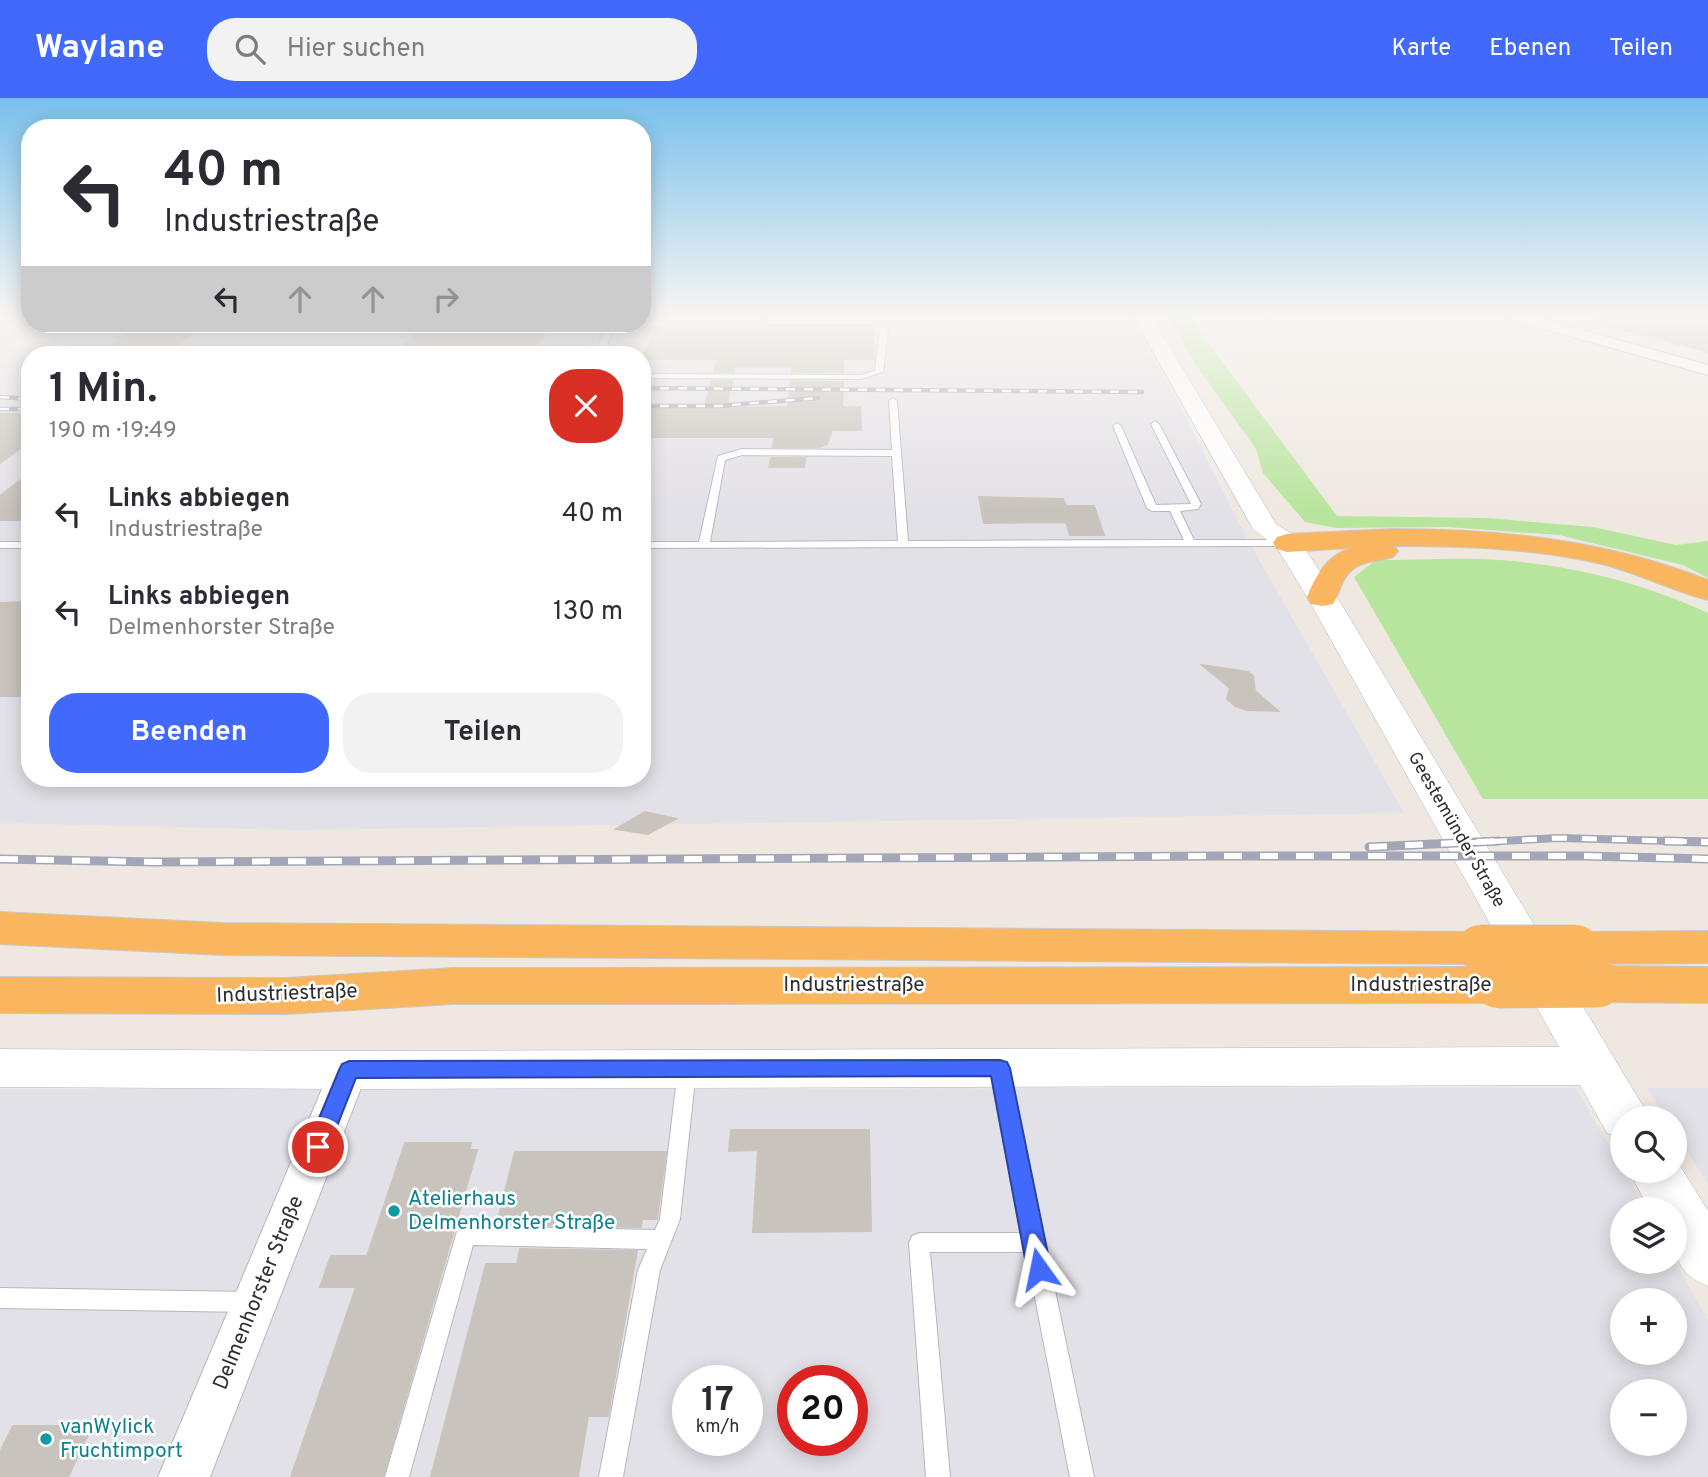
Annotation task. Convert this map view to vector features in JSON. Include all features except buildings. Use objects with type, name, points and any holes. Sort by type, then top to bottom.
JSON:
[{"type":"highway","points":[[1287,543],[1358,538],[1481,539],[1541,544],[1608,557],[1708,591]]},
{"type":"highway","points":[[1287,543],[1376,551],[1480,552],[1546,557],[1607,569],[1680,593],[1708,606]]},
{"type":"highway","points":[[1322,597],[1329,575],[1342,560],[1376,551]]},
{"type":"highway","name":"Industriestraße","points":[[0,928],[223,939],[1489,966]]},
{"type":"highway","name":"Industriestraße","points":[[0,995],[286,996],[453,986],[1588,966],[1708,947]]},
{"type":"highway","name":"Industriestraße","points":[[1588,966],[1708,985]]},
{"type":"street","name":"Geestemünder Straße","points":[[1179,380],[1266,529],[1287,543],[1322,597],[1617,1106]]},
{"type":"street","points":[[1201,380],[1218,402]]},
{"type":"street","name":"Geestemünder Straße","points":[[1251,461],[1252,468],[1291,530],[1287,543]]},
{"type":"street","points":[[0,1068],[349,1070],[1593,1066]]},
{"type":"street","name":"Delmenhorster Straße","points":[[184,1477],[349,1070]]},
{"type":"street","points":[[1662,1183],[1708,1260]]},
{"type":"lane","points":[[893,401],[903,545]]},
{"type":"lane","points":[[1116,426],[1152,508],[1194,507],[1196,504],[1155,424]]},
{"type":"lane","points":[[704,545],[721,458],[742,452],[896,453]]},
{"type":"lane","points":[[1174,508],[1191,544]]},
{"type":"lane","points":[[651,545],[1287,543]]},
{"type":"lane","points":[[0,545],[21,545]]},
{"type":"lane","points":[[1000,1068],[1082,1477]]},
{"type":"lane","points":[[611,1477],[649,1270],[670,1219],[688,1069]]},
{"type":"lane","points":[[397,1477],[465,1235],[661,1240]]},
{"type":"lane","points":[[938,1477],[919,1243],[1034,1242]]},
{"type":"lane","points":[[0,1297],[255,1302]]},
{"type":"shaded area","points":[[0,380],[21,380],[21,787],[651,787],[651,380],[1166,380],[1250,544],[1404,813],[296,830],[0,823]]},
{"type":"shaded area","points":[[1576,1088],[1610,1148],[1610,1183],[1630,1183],[1638,1197],[1610,1197],[1610,1274],[1682,1274],[1708,1320],[1708,1477],[0,1477],[0,1089]]},
{"type":"shaded area","points":[[1647,1088],[1708,1088],[1708,1184],[1687,1151],[1687,1106],[1658,1106]]},
{"type":"green space","points":[[1207,380],[1236,380],[1337,516],[1486,518],[1593,527],[1676,545],[1708,541],[1708,578],[1683,565],[1559,535],[1447,527],[1336,528],[1305,522],[1263,473],[1256,449]]},
{"type":"green space","points":[[1485,559],[1553,566],[1633,584],[1708,613],[1708,799],[1483,799],[1354,577],[1376,560]]},
{"type":"railway","points":[[651,388],[1142,392]]},
{"type":"railway","points":[[0,397],[21,398]]},
{"type":"railway","points":[[651,406],[719,406],[818,398]]},
{"type":"railway","points":[[0,409],[21,409]]},
{"type":"railway","points":[[1462,843],[1559,838],[1708,842],[1665,841]]},
{"type":"railway","points":[[1369,847],[1499,841]]},
{"type":"railway","points":[[0,859],[153,862],[1219,856],[1585,856],[1708,859]]},
{"type":"place","name":"Atelierhaus Delmenhorster Straße","points":[[394,1211]]},
{"type":"place","name":"vanWylick Fruchtimport","points":[[46,1439]]},
{"type":"route","points":[[318,1147],[349,1070],[1000,1068],[1039,1269]]}]
